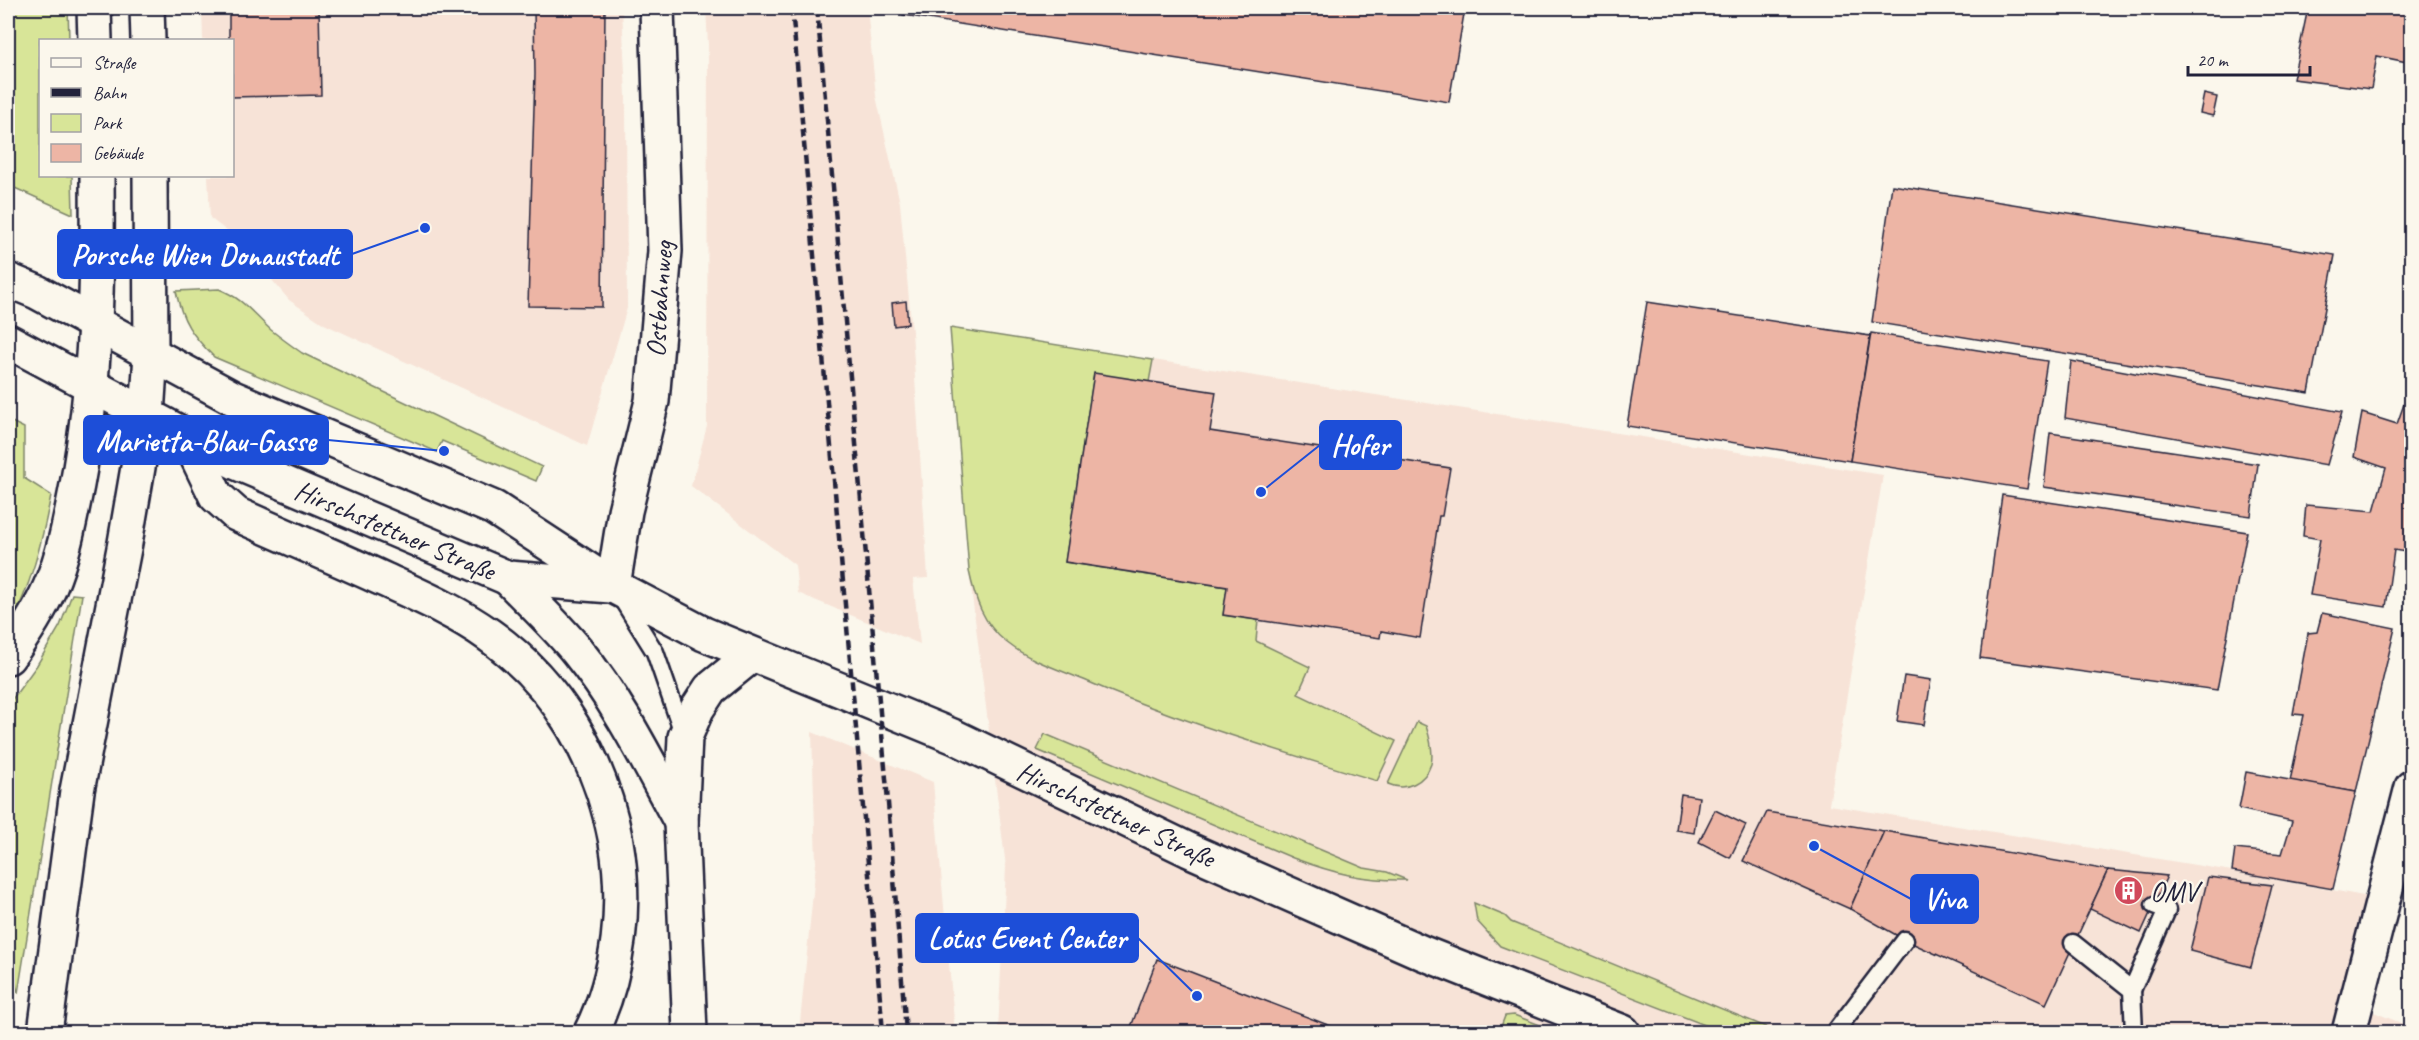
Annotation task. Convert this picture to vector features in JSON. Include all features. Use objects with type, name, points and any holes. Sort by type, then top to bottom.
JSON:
[{"type":"main road","points":[[94,8],[95,39]]},
{"type":"main road","points":[[147,8],[148,39]]},
{"type":"main road","name":"Ostbahnweg","points":[[613,586],[625,511],[652,401],[665,251],[657,8]]},
{"type":"main road","points":[[8,657],[27,631],[50,587],[64,549],[82,458],[92,385],[96,324],[97,177]]},
{"type":"main road","points":[[45,1032],[77,790],[125,543],[147,415],[152,354],[150,177]]},
{"type":"main road","name":"Hirschstettner Straße","points":[[8,280],[37,292],[233,398],[494,508],[613,586],[704,634],[955,737],[1189,850],[1423,953],[1623,1032]]},
{"type":"main road","name":"Hirschstettner Straße","points":[[8,341],[235,462],[508,578],[613,586]]},
{"type":"main road","points":[[187,436],[216,496],[236,514],[436,603],[489,634],[530,669],[559,705],[581,738],[599,777],[612,820],[619,860],[621,897],[618,938],[610,979],[598,1018],[591,1032]]},
{"type":"main road","points":[[508,578],[577,650],[600,681],[628,723],[681,822]]},
{"type":"main road","points":[[690,1032],[681,822],[685,737],[698,709],[711,689],[752,655]]},
{"type":"main road","points":[[2349,1032],[2412,787]]},
{"type":"lane","points":[[613,586],[637,620],[655,652],[685,737]]},
{"type":"lane","points":[[2134,1032],[2132,990],[2167,910],[2154,905]]},
{"type":"lane","points":[[1835,1032],[1905,940]]},
{"type":"lane","points":[[2073,943],[2132,990]]},
{"type":"shaded area","points":[[202,8],[622,8],[626,96],[627,308],[587,446],[324,324],[289,300],[236,238],[210,218],[208,177],[234,177],[234,39],[203,39]]},
{"type":"shaded area","points":[[706,8],[867,8],[876,96],[900,203],[912,332],[928,578],[913,579],[920,644],[798,593],[795,565],[691,486],[707,426],[708,45]]},
{"type":"shaded area","points":[[950,328],[1883,475],[1829,805],[2232,871],[2390,901],[2361,1007],[2411,1027],[2411,1032],[998,1032],[1006,867],[969,571]]},
{"type":"shaded area","points":[[812,732],[933,782],[955,1032],[799,1032],[816,863]]},
{"type":"green space","points":[[8,8],[68,8],[69,39],[39,39],[39,177],[72,177],[73,214],[8,185]]},
{"type":"green space","points":[[219,289],[241,302],[271,330],[302,353],[542,467],[536,481],[442,441],[437,452],[214,357],[189,327],[181,311],[176,291]]},
{"type":"green space","points":[[950,328],[1153,360],[1149,382],[1094,374],[1065,562],[1227,587],[1223,615],[1258,620],[1256,641],[1310,667],[1298,694],[1396,741],[1377,781],[1229,735],[1156,709],[1033,659],[998,635],[981,610],[969,571]]},
{"type":"green space","points":[[8,420],[24,428],[24,478],[51,495],[35,564],[8,629]]},
{"type":"green space","points":[[72,594],[82,595],[18,993],[8,954],[8,705],[37,665],[60,626]]},
{"type":"green space","points":[[1417,722],[1426,726],[1432,750],[1431,764],[1424,776],[1414,784],[1401,787],[1388,784]]},
{"type":"green space","points":[[1045,734],[1364,868],[1387,872],[1407,880],[1349,875],[1293,858],[1037,750]]},
{"type":"green space","points":[[1474,903],[1505,916],[1511,922],[1778,1032],[1723,1032],[1500,946],[1477,921]]},
{"type":"green space","points":[[1514,1015],[1558,1032],[1499,1032],[1505,1016]]},
{"type":"building","points":[[229,8],[319,8],[321,95],[234,97],[234,39],[229,39]]},
{"type":"building","points":[[534,8],[605,8],[602,307],[528,306],[535,74]]},
{"type":"building","points":[[904,8],[1465,8],[1449,102],[903,15]]},
{"type":"building","points":[[2308,8],[2388,8],[2412,12],[2412,63],[2377,56],[2371,89],[2293,79]]},
{"type":"building","points":[[2204,94],[2217,97],[2213,116],[2200,113]]},
{"type":"building","points":[[1892,185],[2335,255],[2309,393],[1872,322]]},
{"type":"building","points":[[906,301],[908,324],[894,326],[892,303]]},
{"type":"building","points":[[1647,302],[1870,336],[1850,461],[1627,426]]},
{"type":"building","points":[[1871,333],[2047,361],[2027,489],[1850,461]]},
{"type":"building","points":[[2071,361],[2342,412],[2327,465],[2065,418]]},
{"type":"building","points":[[1094,373],[1216,392],[1210,431],[1450,468],[1442,516],[1439,516],[1420,638],[1381,631],[1380,638],[1223,615],[1227,587],[1065,562]]},
{"type":"building","points":[[2409,390],[2412,390],[2412,553],[2394,550],[2386,607],[2310,595],[2320,539],[2303,536],[2306,505],[2374,511],[2386,468],[2354,457],[2362,413],[2397,424]]},
{"type":"building","points":[[2050,433],[2258,464],[2251,516],[2044,487]]},
{"type":"building","points":[[2002,495],[2247,532],[2217,690],[1980,658]]},
{"type":"building","points":[[2322,613],[2395,628],[2356,792],[2290,781],[2304,715],[2293,714],[2308,633],[2317,632]]},
{"type":"building","points":[[1904,676],[1931,680],[1924,725],[1897,721]]},
{"type":"building","points":[[2246,772],[2356,792],[2333,889],[2232,871],[2235,849],[2282,854],[2292,821],[2239,809]]},
{"type":"building","points":[[1681,794],[1699,797],[1694,833],[1676,830]]},
{"type":"building","points":[[1715,810],[1746,825],[1730,858],[1699,842]]},
{"type":"building","points":[[1767,812],[1884,831],[1850,909],[1743,861]]},
{"type":"building","points":[[1884,831],[2108,870],[2046,1004],[1905,940],[1850,909]]},
{"type":"building","name":"OMV","points":[[2108,870],[2167,876],[2141,933],[2090,909]]},
{"type":"building","points":[[2208,877],[2272,885],[2251,967],[2190,951]]},
{"type":"building","points":[[1157,959],[1346,1032],[1129,1032]]},
{"type":"building","points":[[1042,1026],[1061,1032],[1039,1032]]},
{"type":"railway","points":[[792,8],[883,1032]]},
{"type":"railway","points":[[817,8],[887,790],[906,1032]]},
{"type":"place","name":"Porsche Wien Donaustadt","points":[[425,228]]},
{"type":"place","name":"Marietta-Blau-Gasse","points":[[444,451]]},
{"type":"place","name":"Hofer","points":[[1261,492]]},
{"type":"place","name":"Viva","points":[[1814,846]]},
{"type":"place","name":"OMV","points":[[2129,891]]},
{"type":"place","name":"Lotus Event Center","points":[[1197,996]]}]
